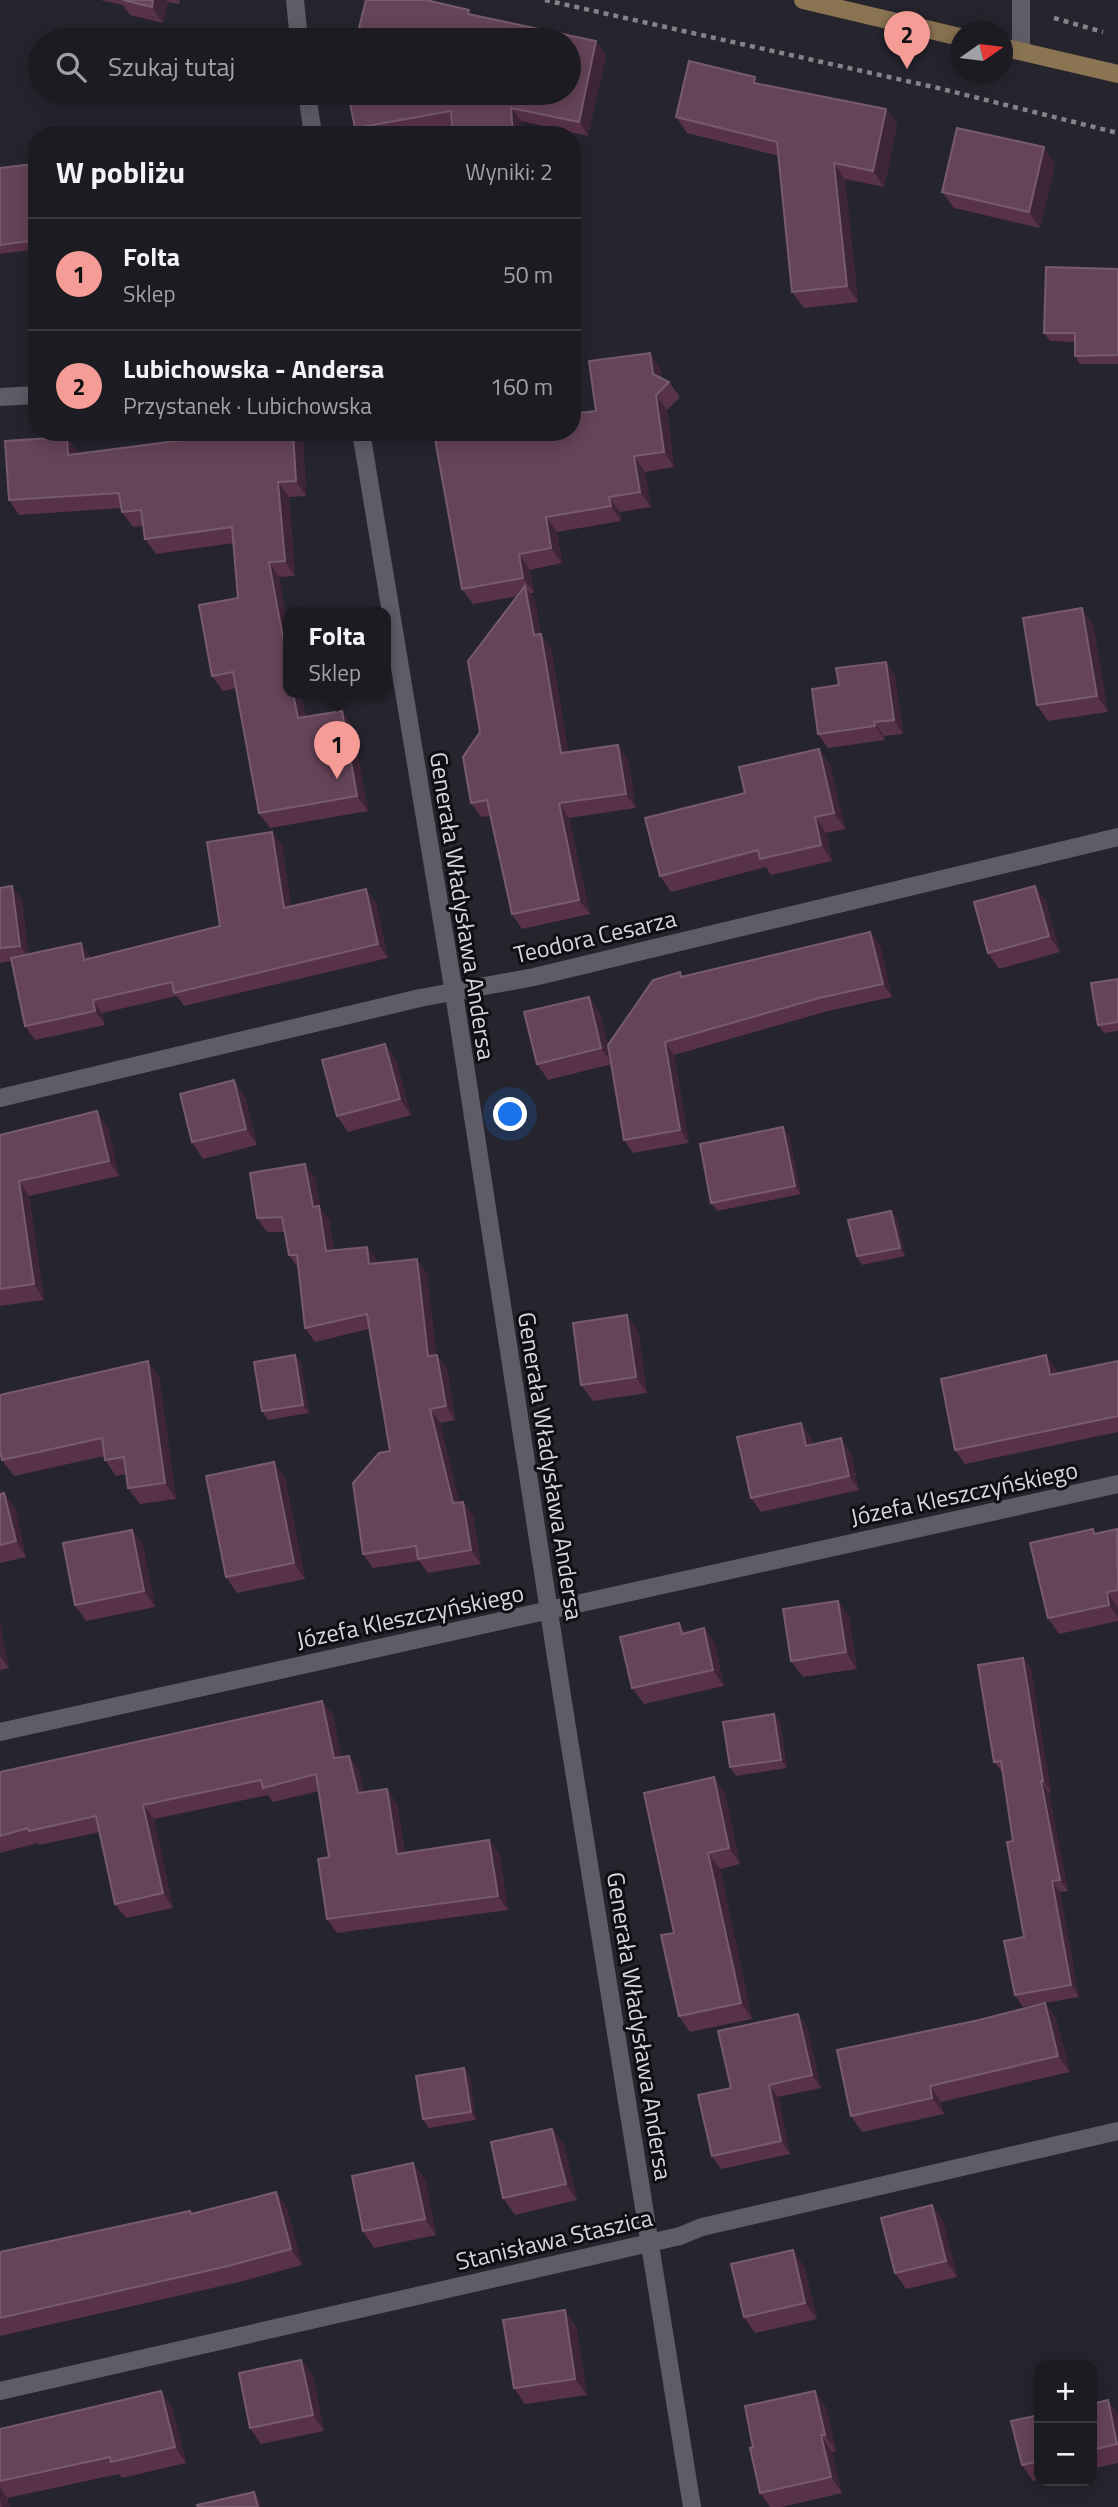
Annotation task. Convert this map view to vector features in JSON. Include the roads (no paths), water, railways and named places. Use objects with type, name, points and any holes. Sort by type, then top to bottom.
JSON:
[{"type":"street","points":[[295,0],[298,28]]},
{"type":"street","points":[[803,0],[950,34]]},
{"type":"street","points":[[1021,0],[1021,51]]},
{"type":"street","points":[[1013,49],[1118,74]]},
{"type":"street","points":[[309,105],[312,126]]},
{"type":"street","points":[[0,397],[28,395]]},
{"type":"street","name":"Generała Władysława Andersa","points":[[362,441],[390,607]]},
{"type":"street","name":"Generała Władysława Andersa","points":[[391,613],[454,993],[692,2507]]},
{"type":"street","name":"Teodora Cesarza","points":[[0,1098],[406,1002],[534,977],[1118,836]]},
{"type":"street","name":"Józefa Kleszczyńskiego","points":[[0,1732],[1118,1484]]},
{"type":"street","name":"Stanisława Staszica","points":[[0,2391],[680,2236],[702,2227],[1118,2131]]},
{"type":"place","name":"Lubichowska - Andersa","points":[[907,69]]},
{"type":"place","name":"Folta","points":[[337,779]]}]
